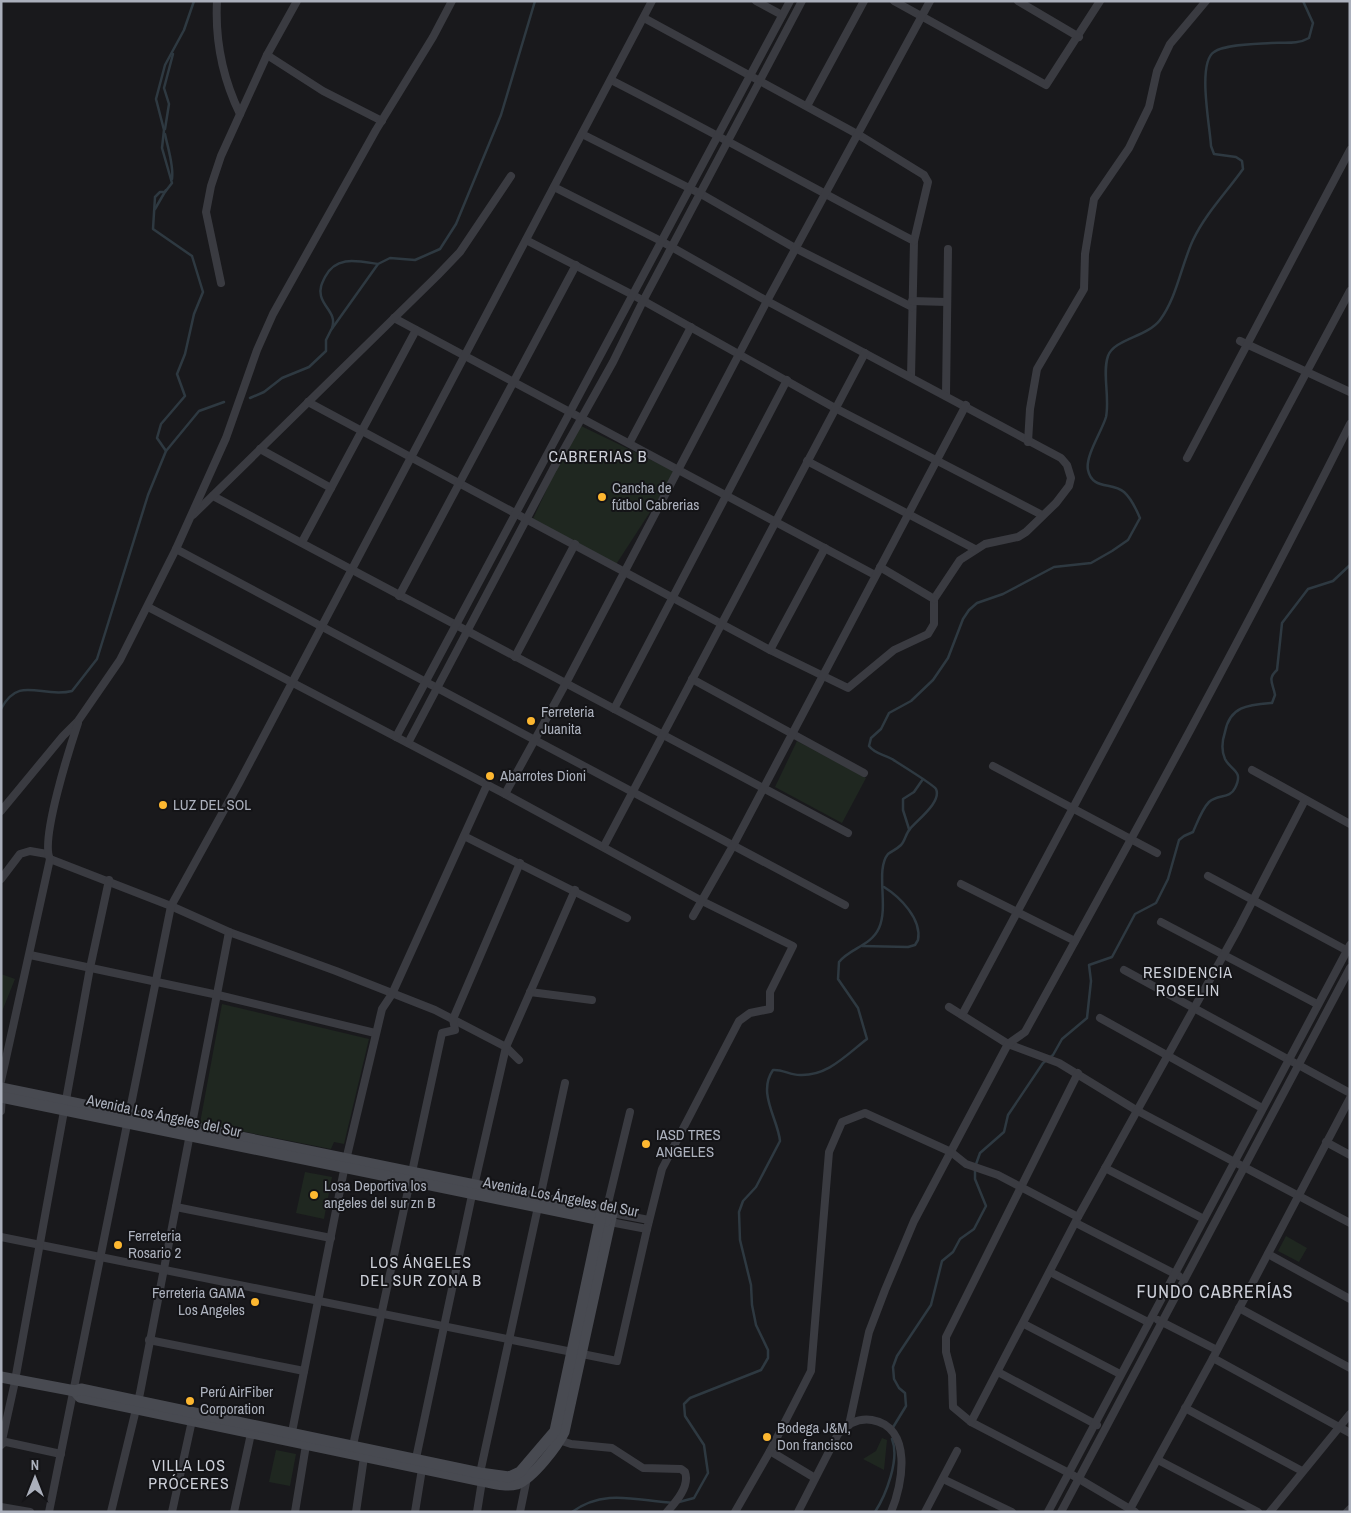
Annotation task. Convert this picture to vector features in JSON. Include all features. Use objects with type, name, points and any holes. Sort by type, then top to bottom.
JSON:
[{"type":"street","points":[[217,1],[216,25],[223,70],[240,114]]},
{"type":"street","points":[[222,283],[206,212],[211,186],[221,156],[267,55],[297,1]]},
{"type":"street","points":[[1,811],[63,736],[78,721],[110,678],[148,607],[190,518],[238,406],[257,350],[273,314],[452,1]]},
{"type":"street","points":[[49,1512],[75,1390],[154,982],[171,906],[240,782],[410,456],[652,1]]},
{"type":"street","points":[[756,1],[782,15]]},
{"type":"street","points":[[396,737],[790,1]]},
{"type":"street","points":[[408,743],[526,518],[613,362],[643,301],[802,1]]},
{"type":"street","points":[[807,106],[864,1]]},
{"type":"street","points":[[894,1],[1046,85],[1100,1]]},
{"type":"street","points":[[505,794],[566,683],[766,301],[859,135],[930,1]]},
{"type":"street","points":[[1018,1],[1078,37]]},
{"type":"street","points":[[1028,442],[1030,408],[1037,369],[1084,289],[1085,254],[1094,199],[1128,148],[1149,107],[1157,71],[1170,44],[1206,1]]},
{"type":"street","points":[[644,18],[859,135],[924,175],[928,182],[914,241],[910,377]]},
{"type":"street","points":[[267,55],[323,91],[382,121]]},
{"type":"street","points":[[611,80],[719,134],[825,195],[914,241]]},
{"type":"street","points":[[582,134],[701,194],[795,248],[912,304],[947,302]]},
{"type":"street","points":[[1187,458],[1243,343],[1350,150]]},
{"type":"street","points":[[190,518],[460,252],[511,176]]},
{"type":"street","points":[[308,402],[362,429],[460,484],[770,650],[848,688],[894,650],[924,637],[932,630],[934,624],[934,599],[954,566],[975,549],[985,544],[1018,537],[1026,532],[1056,503],[1069,486],[1070,471],[1061,458],[1028,442],[946,395],[766,301],[661,241],[554,187]]},
{"type":"street","points":[[526,240],[633,295],[834,408],[938,460],[1042,516]]},
{"type":"street","points":[[946,395],[948,250]]},
{"type":"street","points":[[399,596],[576,265]]},
{"type":"street","points":[[962,1015],[1350,291]]},
{"type":"street","points":[[394,318],[728,494],[776,523],[875,575]]},
{"type":"street","points":[[630,442],[691,327]]},
{"type":"street","points":[[302,542],[416,330]]},
{"type":"street","points":[[1243,343],[1350,392]]},
{"type":"street","points":[[604,846],[776,523],[834,408],[865,353]]},
{"type":"street","points":[[614,709],[787,380]]},
{"type":"street","points":[[693,916],[734,844],[966,406]]},
{"type":"street","points":[[848,1425],[872,1324],[914,1221],[1008,1044],[1025,1032],[1075,942],[1350,424]]},
{"type":"street","points":[[260,449],[331,488]]},
{"type":"street","points":[[807,461],[975,549]]},
{"type":"street","points":[[213,496],[302,542],[466,632],[515,656],[762,789],[848,833]]},
{"type":"street","points":[[515,656],[575,544]]},
{"type":"street","points":[[770,650],[825,548]]},
{"type":"street","points":[[176,549],[734,844],[845,905]]},
{"type":"street","points":[[880,567],[934,599]]},
{"type":"street","points":[[148,607],[604,846],[702,901],[793,946],[770,992],[770,1008],[750,1013],[739,1021],[662,1169],[649,1220]]},
{"type":"street","points":[[692,679],[864,773]]},
{"type":"street","points":[[1,1081],[30,955],[48,856],[48,831],[78,721]]},
{"type":"street","points":[[993,766],[1157,853]]},
{"type":"street","points":[[1252,770],[1350,824]]},
{"type":"street","points":[[291,1437],[346,1164],[375,1033],[382,1010],[392,994],[487,784]]},
{"type":"street","points":[[971,1422],[1136,1110],[1224,955],[1305,800]]},
{"type":"street","points":[[464,836],[575,890],[627,918]]},
{"type":"street","points":[[1,879],[20,854],[30,852],[48,856],[171,906],[229,932],[453,1019],[506,1047],[519,1060]]},
{"type":"street","points":[[352,1451],[409,1178],[442,1033],[454,1030],[453,1019],[520,863]]},
{"type":"street","points":[[1048,1512],[1348,948],[1208,876]]},
{"type":"street","points":[[1,1444],[15,1379],[90,968],[109,880]]},
{"type":"street","points":[[961,884],[1075,942]]},
{"type":"street","points":[[415,1512],[418,1466],[444,1327],[506,1047],[575,890]]},
{"type":"street","points":[[1161,922],[1317,1004]]},
{"type":"street","points":[[111,1512],[136,1404],[229,932]]},
{"type":"street","points":[[30,955],[218,995],[375,1033]]},
{"type":"street","points":[[1062,1512],[1350,968]]},
{"type":"street","points":[[1124,970],[1350,1093]]},
{"type":"street","points":[[530,992],[592,1000]]},
{"type":"street","points":[[949,1007],[1008,1044],[1059,1063],[1136,1110],[1350,1223]]},
{"type":"street","points":[[1100,1018],[1262,1108]]},
{"type":"street","points":[[1078,1073],[946,1337],[946,1352],[952,1375],[953,1407],[971,1422],[1069,1473],[1132,1510],[1350,1098]]},
{"type":"street","points":[[477,1512],[481,1477],[508,1340],[565,1082]]},
{"type":"street","points":[[1,1111],[2,1093]]},
{"type":"street","name":"Avenida Los Ángeles del Sur","points":[[2,1093],[606,1217],[647,1229],[649,1220],[606,1217]]},
{"type":"street","points":[[481,1477],[509,1477],[515,1475],[564,1432],[576,1354],[609,1199],[630,1112]]},
{"type":"street","points":[[735,1512],[770,1451],[811,1371],[829,1152],[842,1122],[865,1113],[951,1152],[966,1164],[998,1175],[1185,1279]]},
{"type":"street","points":[[1326,1142],[1350,1155]]},
{"type":"street","points":[[1105,1168],[1204,1219]]},
{"type":"street","points":[[176,1207],[331,1238]]},
{"type":"street","points":[[1,1237],[616,1361],[647,1229]]},
{"type":"street","points":[[1268,1254],[1350,1299]]},
{"type":"street","points":[[1050,1272],[1150,1319],[1162,1322],[1217,1350]]},
{"type":"street","points":[[1240,1308],[1350,1368]]},
{"type":"street","points":[[1024,1324],[1120,1374]]},
{"type":"street","points":[[149,1340],[304,1371]]},
{"type":"street","points":[[1213,1358],[1350,1433]]},
{"type":"street","points":[[998,1372],[1105,1429]]},
{"type":"street","points":[[1,1377],[75,1390],[81,1389],[136,1404],[418,1466]]},
{"type":"street","points":[[1185,1408],[1302,1470]]},
{"type":"street","points":[[1270,1512],[1302,1470],[1350,1414]]},
{"type":"street","points":[[172,1512],[193,1416]]},
{"type":"street","points":[[798,1512],[838,1434],[848,1425],[864,1420],[876,1421],[891,1429],[898,1438],[900,1485],[891,1512]]},
{"type":"street","points":[[234,1512],[252,1429]]},
{"type":"street","points":[[291,1437],[306,1445],[352,1451],[364,1457],[481,1477],[510,1485],[527,1478]]},
{"type":"street","points":[[520,1512],[527,1478],[556,1439]]},
{"type":"street","points":[[556,1439],[571,1444],[612,1448],[643,1468],[681,1469],[685,1472],[686,1481],[675,1503],[667,1512]]},
{"type":"street","points":[[1,1444],[6,1442],[61,1454]]},
{"type":"street","points":[[295,1512],[306,1445]]},
{"type":"street","points":[[770,1451],[815,1478]]},
{"type":"street","points":[[925,1512],[957,1451]]},
{"type":"street","points":[[356,1512],[364,1457]]},
{"type":"street","points":[[1158,1460],[1258,1512]]},
{"type":"street","points":[[943,1479],[1012,1512]]},
{"type":"street","points":[[1,1507],[30,1512]]},
{"type":"street","points":[[1347,1512],[1350,1509]]},
{"type":"shaded area","name":"Cancha de fútbol Cabrerias","points":[[577,424],[676,472],[615,566],[532,521]]},
{"type":"shaded area","points":[[797,741],[866,778],[842,823],[775,787]]},
{"type":"shaded area","points":[[1,974],[15,979],[1,1014]]},
{"type":"shaded area","points":[[222,1004],[369,1039],[344,1144],[334,1142],[331,1149],[200,1123]]},
{"type":"shaded area","name":"Losa Deportiva los angeles del sur zn B","points":[[305,1172],[332,1177],[324,1219],[296,1213]]},
{"type":"shaded area","points":[[1286,1236],[1307,1248],[1299,1262],[1278,1251]]},
{"type":"shaded area","points":[[882,1438],[887,1440],[884,1470],[863,1459],[876,1451]]},
{"type":"shaded area","points":[[276,1450],[296,1454],[290,1486],[269,1482]]},
{"type":"waterway","points":[[166,451],[157,438],[161,424],[185,396],[177,374],[185,354],[194,314],[203,292],[192,256],[153,229],[155,197],[160,192],[165,192],[172,183],[162,148],[164,130],[156,99],[165,65],[184,30],[194,1]]},
{"type":"waterway","points":[[250,398],[264,392],[282,378],[309,367],[326,351],[326,340],[331,330],[378,264],[390,258],[415,260],[440,249],[456,224],[501,115],[535,1]]},
{"type":"waterway","points":[[679,1502],[694,1498],[708,1473],[704,1445],[685,1416],[684,1404],[690,1398],[761,1370],[768,1358],[768,1350],[756,1325],[752,1305],[751,1285],[740,1240],[739,1212],[743,1201],[756,1187],[780,1141],[768,1097],[769,1079],[773,1070],[800,1075],[819,1072],[844,1058],[867,1039],[858,1008],[838,979],[839,962],[871,939],[879,928],[883,909],[882,879],[884,861],[888,854],[902,843],[909,831],[932,805],[937,794],[936,789],[929,783],[892,759],[871,749],[869,746],[871,738],[881,729],[889,713],[911,701],[933,680],[948,658],[963,619],[977,603],[1003,594],[1054,567],[1091,563],[1128,540],[1140,518],[1134,504],[1119,489],[1098,483],[1090,476],[1088,470],[1091,451],[1106,417],[1106,363],[1108,356],[1111,350],[1154,326],[1160,320],[1171,301],[1198,230],[1243,169],[1242,161],[1236,157],[1214,154],[1211,146],[1205,81],[1209,58],[1214,52],[1226,47],[1295,42],[1309,38],[1313,23],[1303,1]]},
{"type":"waterway","points":[[165,129],[169,104],[164,88],[173,54]]},
{"type":"waterway","points":[[165,134],[172,179]]},
{"type":"waterway","points":[[155,209],[166,190]]},
{"type":"waterway","points":[[332,328],[333,319],[320,291],[325,277],[330,270],[335,265],[348,261],[378,264]]},
{"type":"waterway","points":[[1,709],[8,699],[15,693],[23,690],[61,693],[72,691],[97,659],[148,495],[166,451],[199,411],[224,402]]},
{"type":"waterway","points":[[892,1429],[906,1406],[905,1393],[899,1388],[894,1379],[893,1367],[897,1356],[931,1305],[942,1261],[953,1252],[960,1239],[974,1229],[986,1206],[975,1179],[975,1167],[980,1153],[1004,1132],[1008,1115],[1043,1063],[1053,1055],[1062,1039],[1087,1018],[1091,981],[1089,965],[1112,957],[1135,914],[1156,903],[1168,879],[1179,840],[1193,832],[1209,802],[1230,794],[1235,788],[1238,778],[1237,774],[1225,759],[1222,746],[1227,723],[1241,708],[1272,703],[1275,695],[1271,679],[1277,670],[1282,623],[1308,589],[1333,581],[1350,565]]},
{"type":"waterway","points":[[909,829],[903,810],[903,799],[914,792],[923,779]]},
{"type":"waterway","points":[[862,946],[908,947],[915,945],[918,940],[917,924],[909,909],[884,887]]},
{"type":"waterway","points":[[875,1512],[891,1477],[894,1456],[892,1439]]},
{"type":"waterway","points":[[572,1512],[597,1500],[609,1498],[674,1503]]},
{"type":"place","name":"Cancha de fútbol Cabrerias","points":[[602,497]]},
{"type":"place","name":"Ferreteria Juanita","points":[[531,721]]},
{"type":"place","name":"Abarrotes Dioni","points":[[490,776]]},
{"type":"place","name":"LUZ DEL SOL","points":[[163,805]]},
{"type":"place","name":"IASD TRES ANGELES","points":[[646,1144]]},
{"type":"place","name":"Losa Deportiva los angeles del sur zn B","points":[[314,1195]]},
{"type":"place","name":"Ferreteria Rosario 2","points":[[118,1245]]},
{"type":"place","name":"Ferreteria GAMA Los Angeles","points":[[255,1302]]},
{"type":"place","name":"Perú AirFiber Corporation","points":[[190,1401]]},
{"type":"place","name":"Bodega J&M, Don francisco","points":[[767,1437]]},
{"type":"district","name":"CABRERIAS B","points":[[598,456]]},
{"type":"district","name":"RESIDENCIA ROSELIN","points":[[1188,981]]},
{"type":"district","name":"LOS ÁNGELES DEL SUR ZONA B","points":[[421,1271]]},
{"type":"district","name":"FUNDO CABRERÍAS","points":[[1215,1292]]},
{"type":"district","name":"VILLA LOS PRÓCERES","points":[[189,1474]]}]
